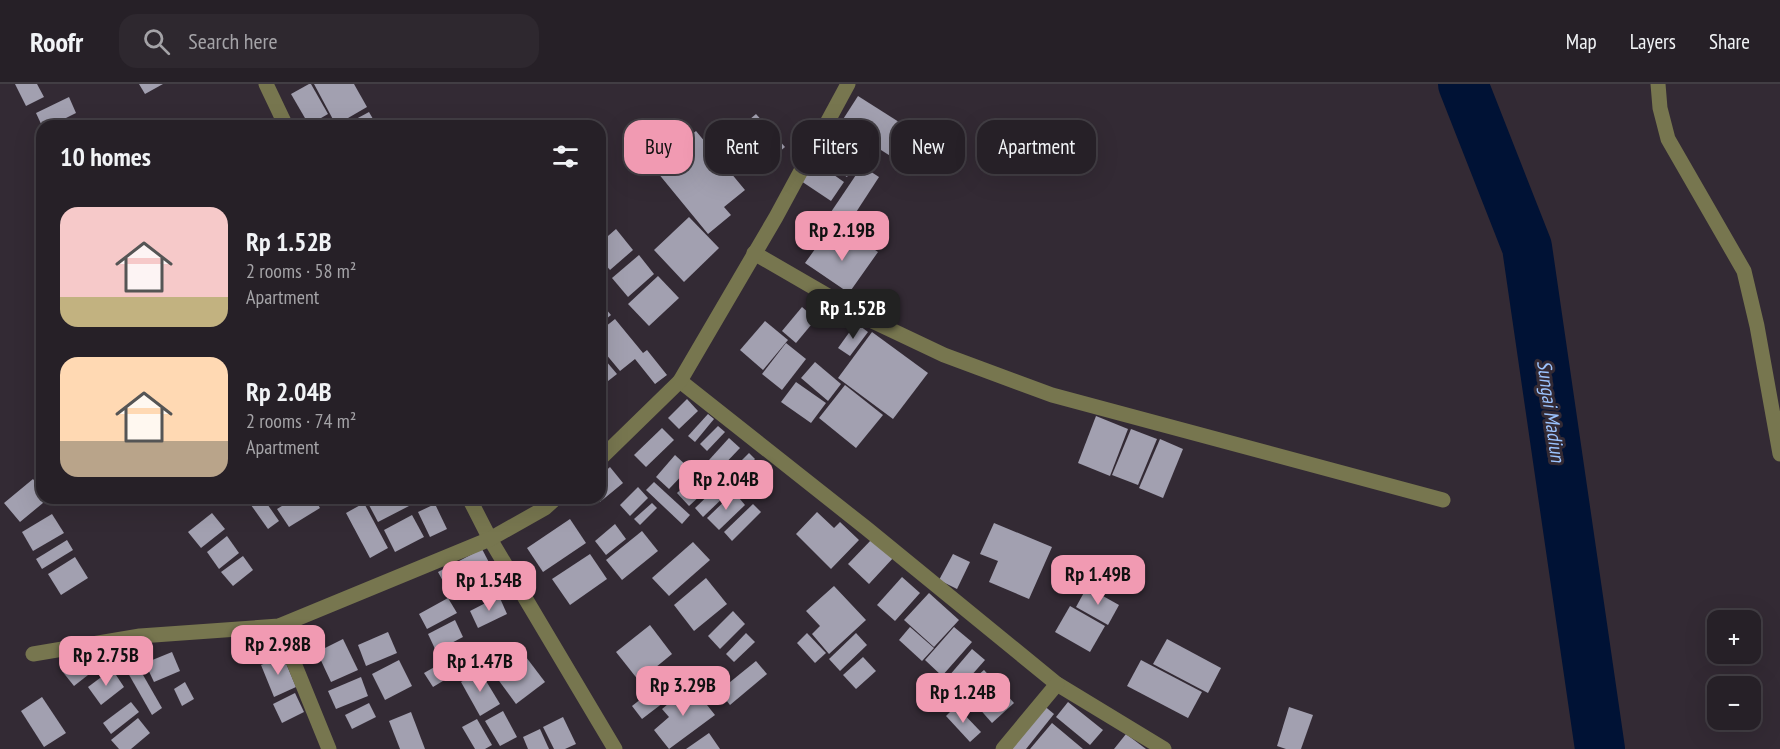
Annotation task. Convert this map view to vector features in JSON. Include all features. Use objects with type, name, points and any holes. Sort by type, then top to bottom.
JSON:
[{"type":"street","points":[[266,84],[283,120]]},
{"type":"street","points":[[606,453],[680,381],[848,84]]},
{"type":"street","points":[[1658,84],[1660,108],[1668,139],[1744,271],[1757,326],[1780,454]]},
{"type":"street","points":[[754,253],[868,318],[944,355],[1052,395],[1443,500]]},
{"type":"street","points":[[680,381],[866,528],[1057,684],[1164,749]]},
{"type":"street","points":[[472,504],[490,539],[615,749]]},
{"type":"street","points":[[33,654],[140,636],[279,626],[490,539],[549,504]]},
{"type":"street","points":[[279,626],[329,749]]},
{"type":"street","points":[[1003,749],[1057,684]]},
{"type":"building","points":[[15,84],[37,84],[44,97],[26,106]]},
{"type":"building","points":[[139,84],[163,84],[145,94]]},
{"type":"building","points":[[311,84],[328,114],[318,120],[306,120],[291,94]]},
{"type":"building","points":[[314,84],[354,84],[367,107],[345,120],[333,120]]},
{"type":"building","points":[[858,96],[896,120],[891,120],[891,156],[879,149],[879,120],[843,120]]},
{"type":"building","points":[[69,97],[76,113],[62,120],[39,120],[36,113]]},
{"type":"building","points":[[369,112],[374,120],[354,120]]},
{"type":"building","points":[[756,114],[761,120],[749,120]]},
{"type":"building","points":[[696,131],[705,142],[705,174],[732,174],[745,190],[724,207],[731,215],[708,234],[659,174],[693,174],[693,134]]},
{"type":"building","points":[[780,141],[785,147],[780,151]]},
{"type":"building","points":[[806,174],[833,174],[844,182],[831,201],[801,181]]},
{"type":"building","points":[[857,174],[874,174],[879,177],[849,223],[831,212]]},
{"type":"building","points":[[689,217],[719,248],[684,282],[654,250]]},
{"type":"building","points":[[616,229],[633,250],[610,270],[606,265],[606,238]]},
{"type":"building","points":[[855,236],[878,252],[849,293],[805,263],[823,238],[843,252]]},
{"type":"building","points":[[639,255],[654,274],[628,297],[612,278]]},
{"type":"building","points":[[658,276],[679,298],[649,326],[628,304]]},
{"type":"building","points":[[802,307],[816,319],[796,343],[782,331]]},
{"type":"building","points":[[606,309],[611,315],[606,319]]},
{"type":"building","points":[[615,319],[643,353],[647,350],[667,375],[655,384],[635,359],[620,371],[606,354],[606,326]]},
{"type":"building","points":[[765,321],[788,340],[763,370],[740,350]]},
{"type":"building","points":[[856,323],[868,332],[850,356],[838,348]]},
{"type":"building","points":[[872,332],[928,373],[893,419],[838,378]]},
{"type":"building","points":[[786,343],[806,359],[782,390],[762,374]]},
{"type":"building","points":[[606,361],[617,374],[606,383]]},
{"type":"building","points":[[815,362],[841,384],[828,401],[801,378]]},
{"type":"building","points":[[796,382],[826,403],[811,423],[781,402]]},
{"type":"building","points":[[845,385],[883,415],[856,448],[819,418]]},
{"type":"building","points":[[687,399],[698,411],[679,429],[668,418]]},
{"type":"building","points":[[708,414],[714,419],[695,442],[688,436]]},
{"type":"building","points":[[1096,416],[1128,429],[1110,476],[1078,463]]},
{"type":"building","points":[[718,426],[725,432],[707,451],[700,444]]},
{"type":"building","points":[[662,428],[674,440],[646,467],[634,455]]},
{"type":"building","points":[[1131,429],[1157,439],[1138,485],[1112,475]]},
{"type":"building","points":[[729,438],[740,448],[719,470],[709,460]]},
{"type":"building","points":[[1160,439],[1183,449],[1163,498],[1139,488]]},
{"type":"building","points":[[749,453],[755,459],[729,486],[723,479]]},
{"type":"building","points":[[675,455],[689,468],[669,489],[656,477]]},
{"type":"building","points":[[610,467],[623,483],[606,497],[606,471]]},
{"type":"building","points":[[702,469],[715,482],[689,506],[677,493]]},
{"type":"building","points":[[33,479],[36,483],[36,504],[42,504],[20,522],[4,503]]},
{"type":"building","points":[[654,482],[690,515],[682,524],[646,490]]},
{"type":"building","points":[[720,484],[728,493],[703,517],[695,508]]},
{"type":"building","points":[[638,487],[648,498],[630,516],[620,505]]},
{"type":"building","points":[[734,492],[745,505],[719,530],[707,518]]},
{"type":"building","points":[[652,503],[657,508],[640,525],[634,519]]},
{"type":"building","points":[[250,504],[267,504],[279,521],[268,529]]},
{"type":"building","points":[[285,504],[318,504],[320,508],[289,527],[277,509]]},
{"type":"building","points":[[365,504],[388,548],[370,558],[346,513]]},
{"type":"building","points":[[408,504],[409,506],[378,522],[369,505]]},
{"type":"building","points":[[435,504],[447,529],[430,537],[418,512]]},
{"type":"building","points":[[753,504],[761,512],[732,541],[724,532]]},
{"type":"building","points":[[817,512],[834,528],[840,522],[859,540],[831,569],[796,534]]},
{"type":"building","points":[[212,513],[225,529],[201,548],[188,532]]},
{"type":"building","points":[[52,514],[64,533],[33,551],[22,532]]},
{"type":"building","points":[[412,515],[424,537],[395,552],[384,530]]},
{"type":"building","points":[[570,519],[586,543],[543,572],[527,548]]},
{"type":"building","points":[[994,523],[1052,547],[1029,599],[989,582],[998,561],[980,554]]},
{"type":"building","points":[[615,524],[626,539],[606,555],[595,541]]},
{"type":"building","points":[[642,531],[658,551],[622,580],[606,560]]},
{"type":"building","points":[[227,536],[239,553],[219,569],[207,552]]},
{"type":"building","points":[[873,538],[894,557],[869,584],[848,564]]},
{"type":"building","points":[[67,540],[73,550],[42,569],[36,559]]},
{"type":"building","points":[[693,542],[710,560],[669,596],[652,578]]},
{"type":"building","points":[[482,549],[494,572],[450,594],[438,572]]},
{"type":"building","points":[[590,554],[607,579],[570,605],[552,579]]},
{"type":"building","points":[[953,554],[970,562],[957,589],[939,580]]},
{"type":"building","points":[[243,556],[253,570],[233,586],[221,572]]},
{"type":"building","points":[[75,557],[88,578],[61,595],[48,574]]},
{"type":"building","points":[[902,577],[920,593],[895,621],[877,605]]},
{"type":"building","points":[[706,578],[727,604],[694,631],[674,605]]},
{"type":"building","points":[[834,586],[866,620],[829,654],[812,634],[820,626],[806,611]]},
{"type":"building","points":[[1087,587],[1119,605],[1108,625],[1076,607]]},
{"type":"building","points":[[929,593],[959,620],[934,647],[904,620]]},
{"type":"building","points":[[499,596],[507,614],[478,628],[470,611]]},
{"type":"building","points":[[448,598],[457,613],[427,629],[419,614]]},
{"type":"building","points":[[1070,606],[1105,626],[1090,652],[1055,632]]},
{"type":"building","points":[[733,611],[745,624],[720,649],[708,636]]},
{"type":"building","points":[[455,620],[463,637],[436,651],[428,634]]},
{"type":"building","points":[[650,625],[672,654],[639,681],[616,652]]},
{"type":"building","points":[[910,627],[934,648],[922,661],[899,640]]},
{"type":"building","points":[[954,627],[972,642],[942,676],[925,660]]},
{"type":"building","points":[[388,632],[397,653],[366,666],[358,645]]},
{"type":"building","points":[[746,633],[755,642],[734,662],[726,654]]},
{"type":"building","points":[[807,633],[826,653],[815,663],[797,643]]},
{"type":"building","points":[[856,633],[867,645],[840,671],[829,659]]},
{"type":"building","points":[[343,639],[358,670],[331,682],[317,652]]},
{"type":"building","points":[[1167,639],[1221,668],[1208,693],[1153,664]]},
{"type":"building","points":[[972,649],[985,660],[955,694],[943,683]]},
{"type":"building","points":[[172,652],[180,671],[154,682],[145,663]]},
{"type":"building","points":[[283,656],[296,687],[274,697],[261,665]]},
{"type":"building","points":[[452,657],[461,670],[433,687],[424,673]]},
{"type":"building","points":[[526,657],[545,682],[516,704],[497,678]]},
{"type":"building","points":[[863,657],[876,671],[856,689],[843,675]]},
{"type":"building","points":[[76,659],[88,675],[74,686],[62,671]]},
{"type":"building","points":[[399,660],[412,686],[385,700],[372,674]]},
{"type":"building","points":[[1141,660],[1202,692],[1188,718],[1127,686]]},
{"type":"building","points":[[756,661],[767,674],[730,705],[719,691]]},
{"type":"building","points":[[139,668],[162,708],[152,715],[128,673]]},
{"type":"building","points":[[112,669],[124,687],[101,705],[88,687]]},
{"type":"building","points":[[679,669],[689,683],[642,719],[632,706]]},
{"type":"building","points":[[984,670],[1014,703],[992,723],[962,689]]},
{"type":"building","points":[[480,671],[500,704],[480,716],[461,682]]},
{"type":"building","points":[[361,677],[368,696],[336,709],[328,691]]},
{"type":"building","points":[[185,682],[194,699],[182,706],[174,689]]},
{"type":"building","points":[[691,685],[715,715],[669,749],[654,730],[669,717],[662,709]]},
{"type":"building","points":[[295,693],[304,712],[282,723],[273,704]]},
{"type":"building","points":[[42,697],[66,733],[44,747],[21,711]]},
{"type":"building","points":[[131,702],[139,712],[111,734],[103,723]]},
{"type":"building","points":[[1068,702],[1103,730],[1090,745],[1056,717]]},
{"type":"building","points":[[369,703],[376,717],[352,729],[345,715]]},
{"type":"building","points":[[1042,704],[1054,714],[1026,749],[1012,749]]},
{"type":"building","points":[[956,706],[981,732],[970,742],[946,716]]},
{"type":"building","points":[[1289,707],[1313,715],[1301,749],[1286,749],[1277,746]]},
{"type":"building","points":[[503,711],[517,737],[500,746],[485,721]]},
{"type":"building","points":[[411,712],[425,749],[400,749],[389,721]]},
{"type":"building","points":[[563,717],[576,744],[565,749],[554,749],[543,727]]},
{"type":"building","points":[[138,718],[150,733],[131,749],[119,749],[111,740]]},
{"type":"building","points":[[477,719],[492,745],[485,749],[475,749],[462,727]]},
{"type":"building","points":[[1052,723],[1083,749],[1030,749]]},
{"type":"building","points":[[540,729],[549,749],[528,749],[523,737]]},
{"type":"building","points":[[709,733],[720,749],[686,749]]},
{"type":"building","points":[[1126,734],[1146,749],[1114,749]]},
{"type":"waterway","name":"Sungai Madiun","points":[[1463,84],[1527,247],[1600,749]]}]
